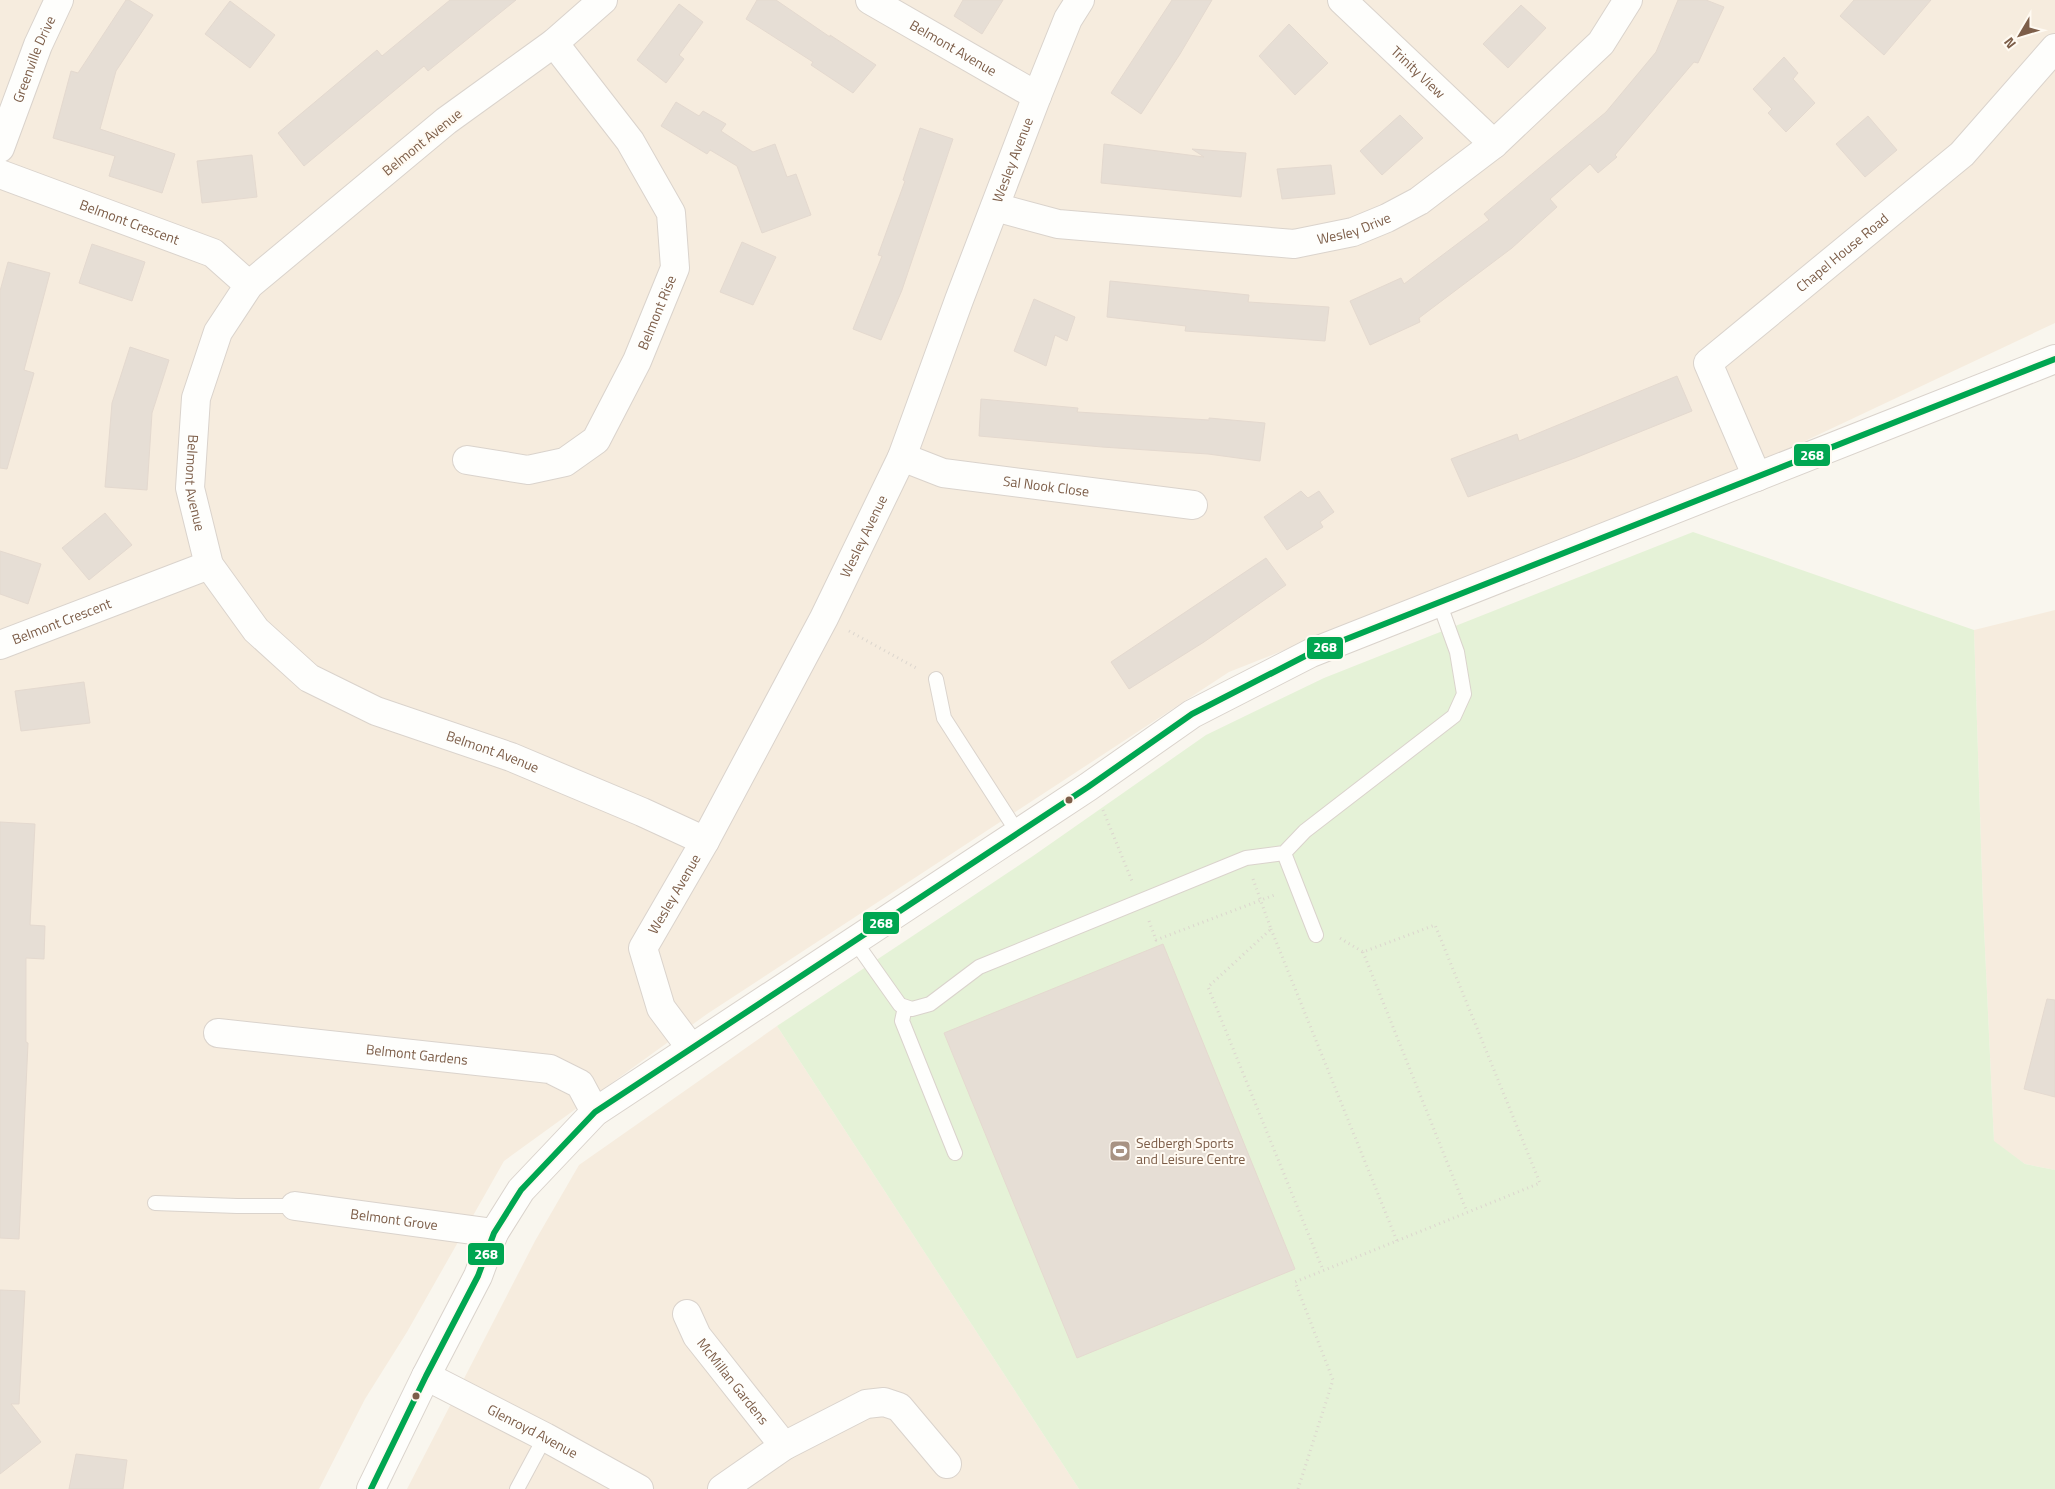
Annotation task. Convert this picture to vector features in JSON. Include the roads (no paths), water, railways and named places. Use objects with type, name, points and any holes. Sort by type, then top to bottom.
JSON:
[{"type":"street","name":"Greenville Drive","points":[[0,148],[38,45],[60,0]]},
{"type":"street","name":"Belmont Avenue","points":[[604,0],[554,43],[446,122],[249,285],[218,332],[196,398],[190,488],[208,565],[256,630],[309,678],[376,711],[511,756],[705,841]]},
{"type":"street","name":"Belmont Avenue","points":[[870,0],[1037,96]]},
{"type":"street","name":"Wesley Avenue","points":[[691,1048],[661,1008],[643,948],[705,841],[824,618],[902,457],[1037,96],[1068,19],[1080,0]]},
{"type":"street","name":"Trinity View","points":[[1342,0],[1494,144]]},
{"type":"street","name":"Wesley Drive","points":[[995,207],[1058,224],[1294,244],[1353,232],[1387,218],[1419,201],[1494,144],[1601,43],[1628,0]]},
{"type":"street","name":"Belmont Rise","points":[[467,460],[528,470],[566,462],[596,440],[637,362],[675,268],[671,213],[630,141],[554,43]]},
{"type":"street","name":"Chapel House Road","points":[[1757,477],[1708,363],[1962,154],[2055,48]]},
{"type":"street","name":"Belmont Crescent","points":[[0,174],[213,253],[249,285]]},
{"type":"street","points":[[371,1489],[426,1376],[478,1276],[494,1233],[521,1190],[595,1112],[1018,833],[1192,714],[1311,653],[2055,359]]},
{"type":"street","name":"Sal Nook Close","points":[[902,457],[944,473],[1193,505]]},
{"type":"street","name":"Belmont Crescent","points":[[0,645],[208,565]]},
{"type":"street","name":"Belmont Gardens","points":[[218,1033],[550,1069],[580,1084],[595,1112]]},
{"type":"street","name":"Belmont Grove","points":[[295,1206],[494,1233]]},
{"type":"street","name":"McMillan Gardens","points":[[687,1314],[697,1336],[784,1446]]},
{"type":"street","name":"Glenroyd Avenue","points":[[426,1376],[639,1489]]},
{"type":"street","points":[[722,1489],[784,1446],[866,1404],[884,1402],[899,1407],[947,1464]]},
{"type":"lane","points":[[854,940],[900,1005],[912,1008],[930,1004],[979,967],[1246,858],[1284,853],[1305,831],[1454,716],[1464,694],[1457,652],[1439,602]]},
{"type":"lane","points":[[936,679],[944,718],[1018,833]]},
{"type":"lane","points":[[1284,853],[1316,935]]},
{"type":"lane","points":[[905,1007],[902,1021],[955,1153]]},
{"type":"lane","points":[[156,1203],[295,1206]]},
{"type":"lane","points":[[517,1489],[544,1437]]},
{"type":"place","name":"Sedbergh Sports and Leisure Centre","points":[[1120,1151]]}]
